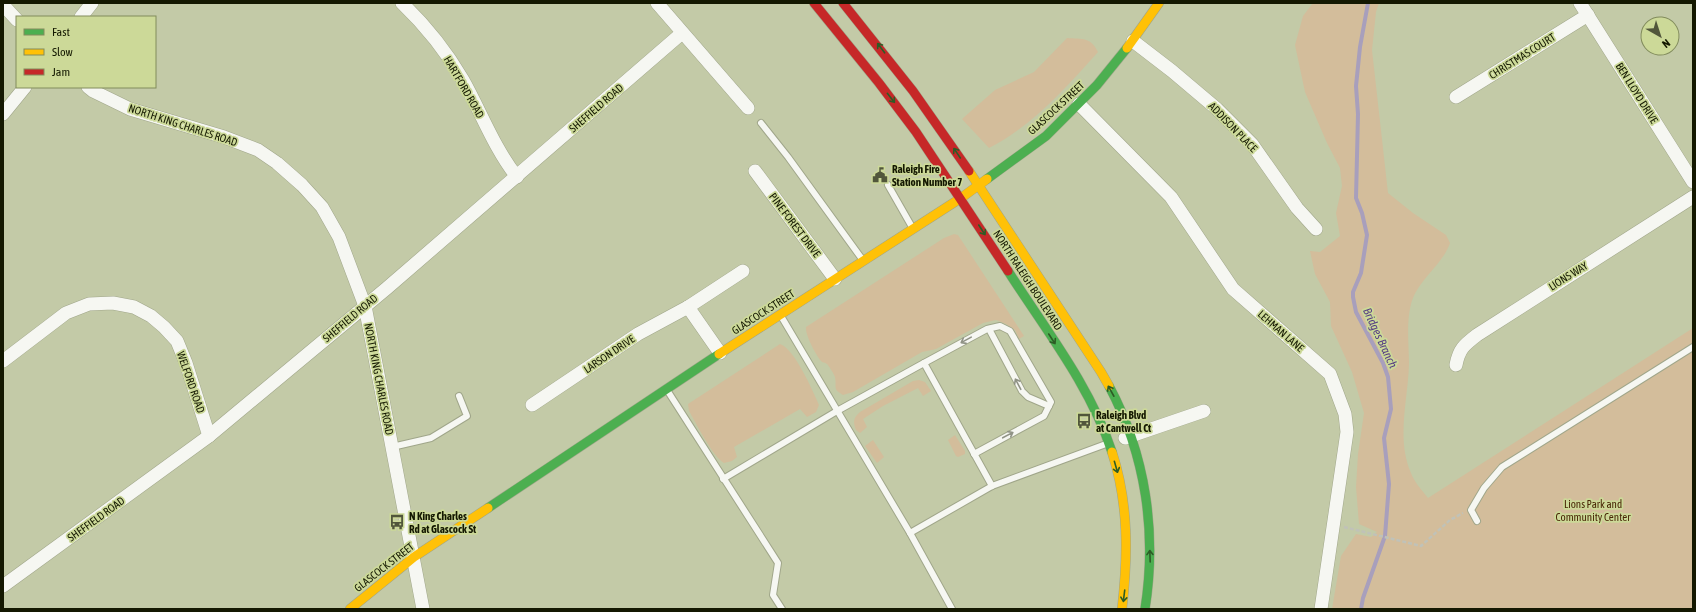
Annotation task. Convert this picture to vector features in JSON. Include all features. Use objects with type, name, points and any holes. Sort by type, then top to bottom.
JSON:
[{"type":"main road","name":"NORTH RALEIGH BOULEVARD","points":[[814,3],[857,54],[900,110],[961,198],[1081,383],[1099,416],[1110,443],[1122,486],[1126,520],[1127,569],[1122,609]]},
{"type":"main road","name":"NORTH RALEIGH BOULEVARD","points":[[843,3],[875,40],[918,97],[978,185],[1100,372],[1119,407],[1131,436],[1144,481],[1148,518],[1150,570],[1145,609]]},
{"type":"main road","name":"GLASCOCK STREET","points":[[350,609],[414,557],[720,353],[961,198],[1046,136],[1097,85],[1133,42],[1159,3]]},
{"type":"street","points":[[82,16],[92,3]]},
{"type":"street","name":"HARTFORD ROAD","points":[[402,3],[422,22],[463,80],[506,163],[517,177]]},
{"type":"street","points":[[657,3],[748,108]]},
{"type":"street","name":"BEN LLOYD DRIVE","points":[[1580,3],[1693,182]]},
{"type":"street","points":[[3,5],[16,19]]},
{"type":"street","name":"CHRISTMAS COURT","points":[[1456,97],[1588,15]]},
{"type":"street","name":"SHEFFIELD ROAD","points":[[3,586],[209,436],[517,177],[682,33]]},
{"type":"street","name":"ADDISON PLACE","points":[[1133,42],[1172,71],[1217,109],[1252,144],[1297,208],[1316,229]]},
{"type":"street","points":[[3,114],[24,88]]},
{"type":"street","name":"NORTH KING CHARLES ROAD","points":[[89,88],[130,109],[224,137],[258,150],[277,163],[302,185],[322,207],[340,236],[365,306],[423,609]]},
{"type":"street","name":"LEHMAN LANE","points":[[1079,104],[1171,197],[1233,289],[1330,374],[1345,414],[1347,432],[1321,609]]},
{"type":"street","name":"PINE FOREST DRIVE","points":[[754,171],[835,279]]},
{"type":"street","name":"LIONS WAY","points":[[1456,365],[1458,353],[1477,335],[1693,197]]},
{"type":"street","name":"LARSON DRIVE","points":[[532,405],[638,334],[688,307],[743,271]]},
{"type":"street","name":"WELFORD ROAD","points":[[3,361],[66,313],[89,304],[113,303],[134,307],[152,316],[177,341],[186,363],[209,436]]},
{"type":"street","points":[[688,307],[720,353]]},
{"type":"street","points":[[1110,443],[1204,411]]},
{"type":"lane","points":[[761,124],[788,157],[863,260]]},
{"type":"lane","points":[[888,186],[913,228]]},
{"type":"lane","points":[[780,314],[910,533],[952,609]]},
{"type":"lane","points":[[723,479],[838,411],[924,363],[989,329],[1000,326],[1010,331],[1051,402],[1044,416],[974,454]]},
{"type":"lane","points":[[989,329],[1022,390],[1028,397],[1049,406]]},
{"type":"lane","points":[[1477,521],[1471,510],[1484,488],[1502,467],[1693,347]]},
{"type":"lane","points":[[924,363],[992,486]]},
{"type":"lane","points":[[666,389],[778,563],[773,595],[782,609]]},
{"type":"lane","points":[[392,447],[431,438],[467,416],[459,396]]},
{"type":"lane","points":[[910,533],[992,486],[1110,443]]},
{"type":"path","points":[[1334,525],[1421,546],[1450,520],[1471,510]]},
{"type":"green space","name":"Lions Park and Community Center","points":[[1313,3],[1379,3],[1376,12],[1372,50],[1388,193],[1413,213],[1446,235],[1450,243],[1442,259],[1424,280],[1414,295],[1409,312],[1409,364],[1404,419],[1404,447],[1414,480],[1428,498],[1693,328],[1693,609],[1332,609],[1341,556],[1356,534],[1371,537],[1377,532],[1359,524],[1356,487],[1358,454],[1364,413],[1352,372],[1331,326],[1330,302],[1315,274],[1310,251],[1320,252],[1340,236],[1336,213],[1342,186],[1340,168],[1327,143],[1305,92],[1295,45],[1303,16]]},
{"type":"green space","points":[[1067,38],[1089,41],[1098,52],[1074,79],[1034,118],[989,148],[962,119],[995,90],[1034,72]]},
{"type":"green space","points":[[954,234],[958,235],[1024,336],[1019,339],[1015,330],[996,320],[983,323],[936,349],[922,352],[853,392],[843,395],[837,391],[833,372],[816,354],[807,335],[806,327],[944,238]]},
{"type":"green space","points":[[780,344],[791,353],[797,361],[819,405],[816,412],[807,417],[800,409],[734,447],[737,457],[732,461],[724,463],[715,454],[705,439],[689,411],[688,404]]},
{"type":"green space","points":[[919,380],[925,382],[931,391],[923,396],[918,388],[883,406],[863,419],[867,427],[860,433],[856,430],[854,420],[860,412],[913,381]]},
{"type":"green space","points":[[955,435],[965,451],[965,454],[958,457],[956,456],[948,440]]},
{"type":"green space","points":[[873,440],[884,457],[877,463],[865,446]]},
{"type":"waterway","name":"Bridges Branch","points":[[1361,609],[1363,598],[1385,536],[1389,484],[1384,438],[1391,409],[1388,377],[1383,363],[1356,312],[1353,297],[1353,292],[1361,273],[1367,235],[1362,213],[1356,198],[1358,114],[1356,86],[1360,47],[1368,3]]},
{"type":"traffic: fast","points":[[987,179],[1046,136],[1097,85],[1127,48]]},
{"type":"traffic: fast","points":[[1008,271],[1066,358],[1092,404],[1103,427],[1112,452]]},
{"type":"traffic: fast","points":[[488,508],[719,354]]},
{"type":"traffic: fast","points":[[1109,386],[1122,412],[1132,439],[1140,467],[1145,495],[1149,523],[1150,552],[1145,609]]},
{"type":"traffic: slow","points":[[1127,48],[1159,3]]},
{"type":"traffic: slow","points":[[969,171],[1109,386]]},
{"type":"traffic: slow","points":[[719,354],[961,198],[987,179]]},
{"type":"traffic: slow","points":[[1112,452],[1122,491],[1126,530],[1122,609]]},
{"type":"traffic: slow","points":[[350,609],[414,557],[488,508]]},
{"type":"traffic: jam","points":[[814,3],[879,83],[916,132],[1008,271]]},
{"type":"traffic: jam","points":[[843,3],[913,91],[969,171]]},
{"type":"place","name":"Raleigh Fire Station Number 7","points":[[880,175]]},
{"type":"place","name":"Raleigh Blvd at Cantwell Ct","points":[[1084,421]]},
{"type":"place","name":"N King Charles Rd at Glascock St","points":[[397,522]]}]
